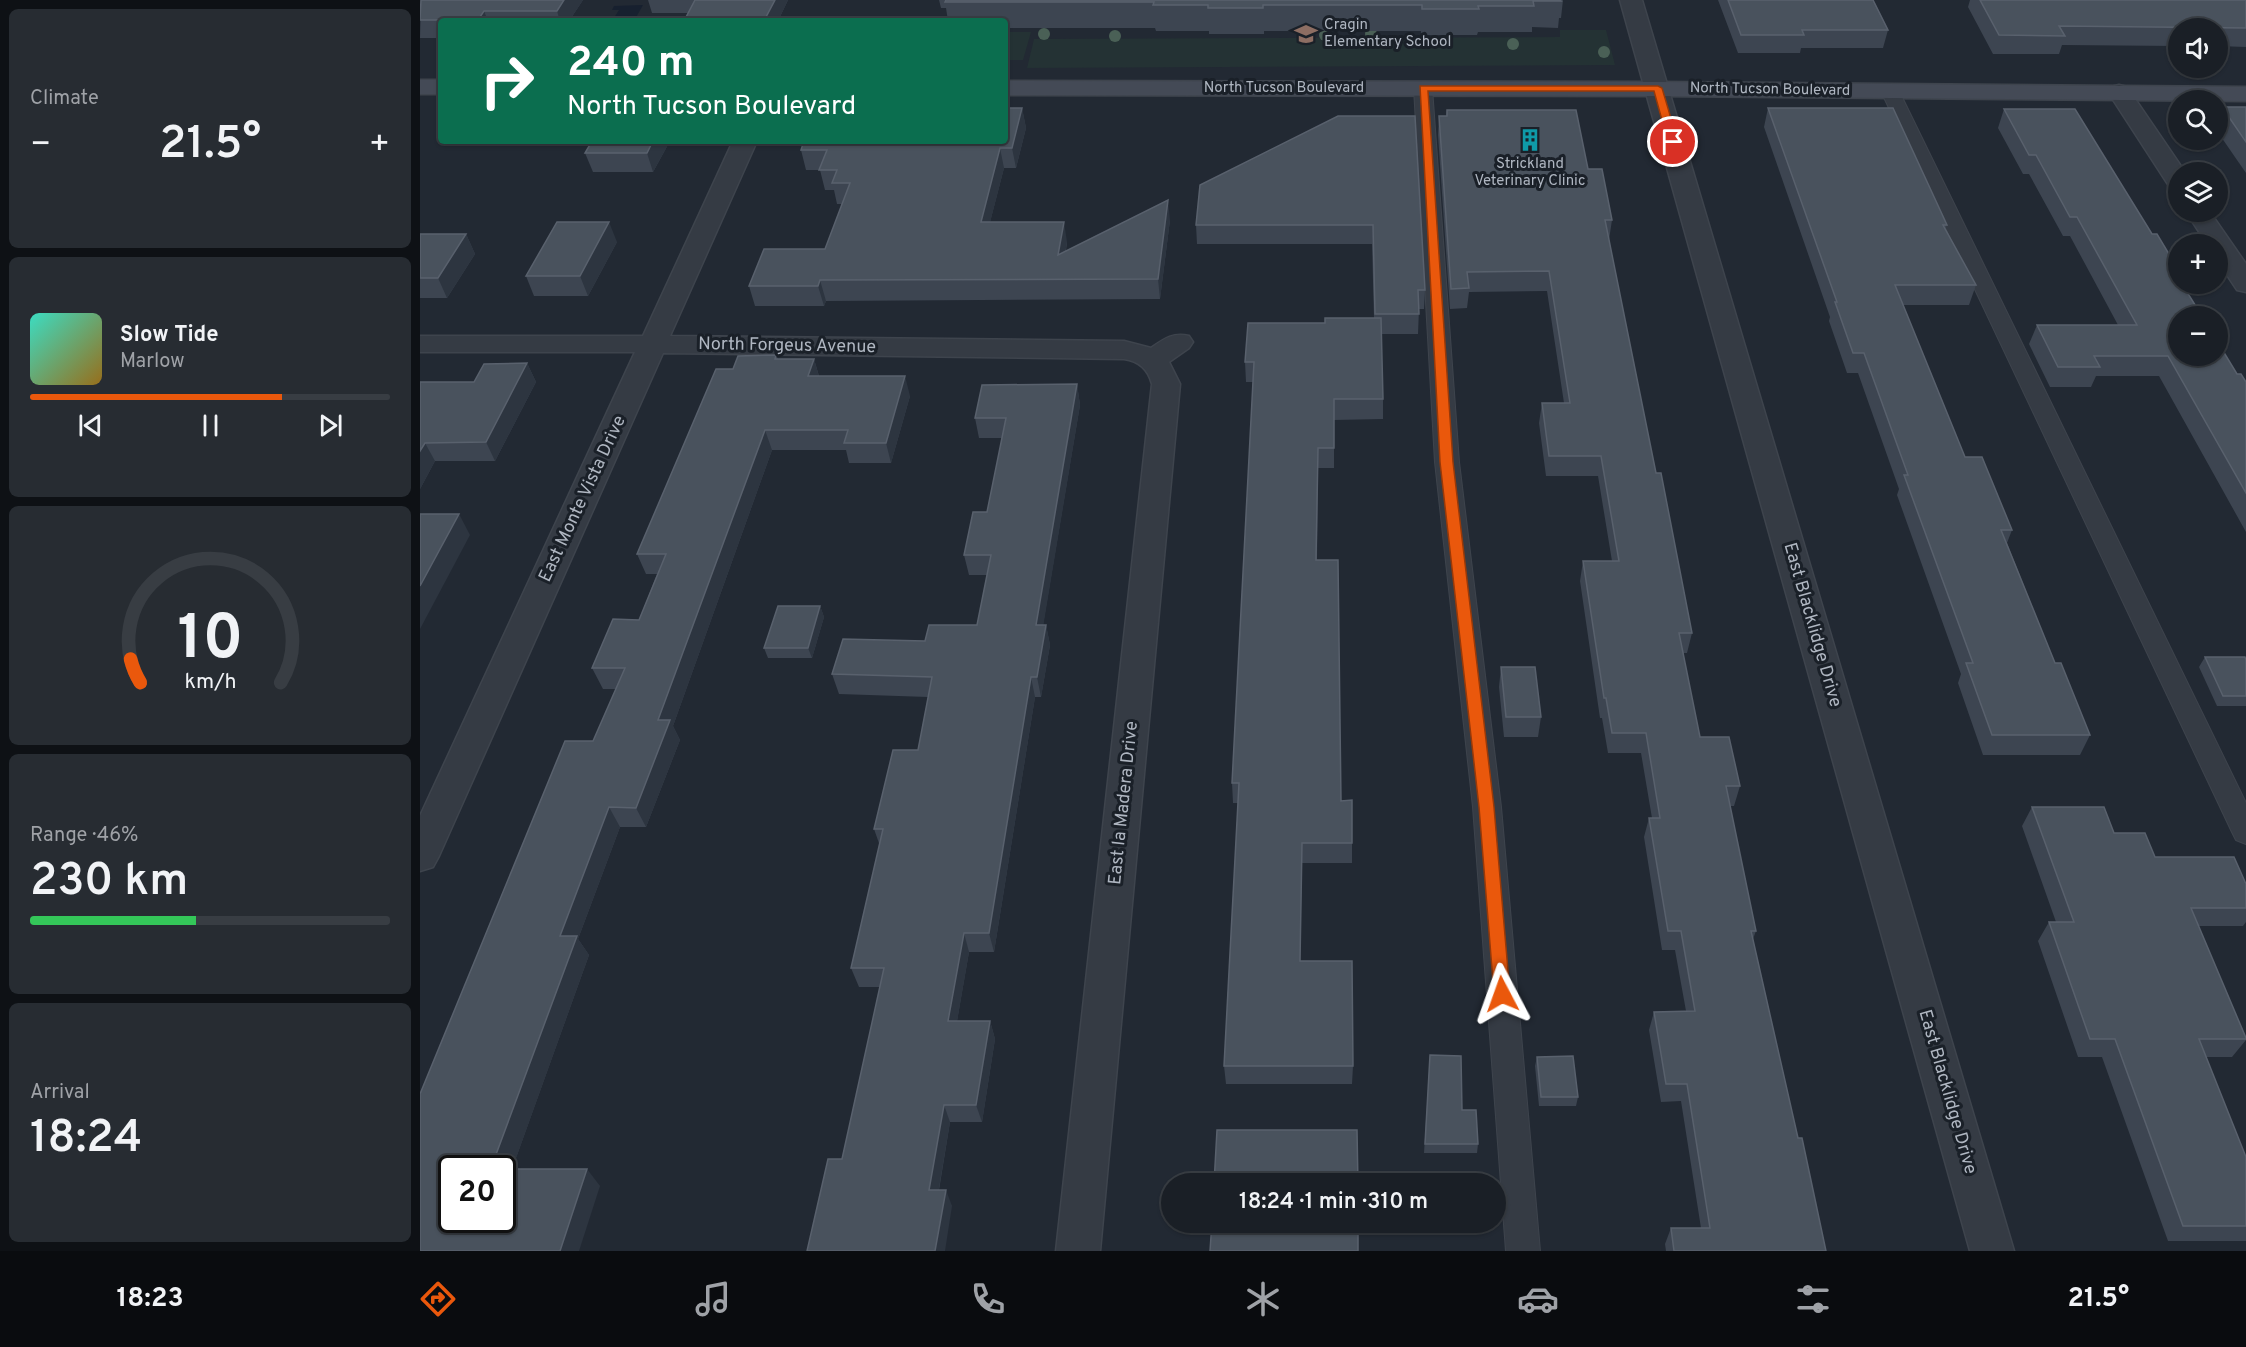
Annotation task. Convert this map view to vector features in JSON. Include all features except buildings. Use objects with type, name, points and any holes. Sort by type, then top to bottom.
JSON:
[{"type":"main road","points":[[420,87],[438,87]]},
{"type":"main road","name":"North Tucson Boulevard","points":[[1008,88],[1658,88],[2246,94]]},
{"type":"street","name":"East Blacklidge Drive","points":[[1631,0],[1992,1251]]},
{"type":"street","points":[[2119,92],[2168,166]]},
{"type":"street","name":"East Monte Vista Drive","points":[[420,856],[744,144]]},
{"type":"street","points":[[2205,222],[2246,284]]},
{"type":"street","name":"North Forgeus Avenue","points":[[420,345],[654,344],[1166,351]]},
{"type":"street","name":"East la Madera Drive","points":[[1078,1251],[1166,384],[1164,373],[1166,351]]},
{"type":"lane","points":[[1424,88],[1447,462],[1487,807],[1523,1251]]},
{"type":"lane","points":[[1890,91],[2246,832]]},
{"type":"shaded area","points":[[1560,30],[1606,30],[1615,65],[1027,68],[1034,39],[1560,37]]},
{"type":"shaded area","points":[[1008,32],[1031,32],[1023,60],[1008,60]]},
{"type":"water","points":[[643,5],[636,18],[614,18],[619,10],[612,10],[614,6]]},
{"type":"place","name":"Cragin Elementary School","points":[[1306,34]]},
{"type":"place","name":"Strickland Veterinary Clinic","points":[[1530,140]]},
{"type":"route","points":[[1502,994],[1487,807],[1447,462],[1423,105],[1424,88],[1658,88],[1673,142]]}]
